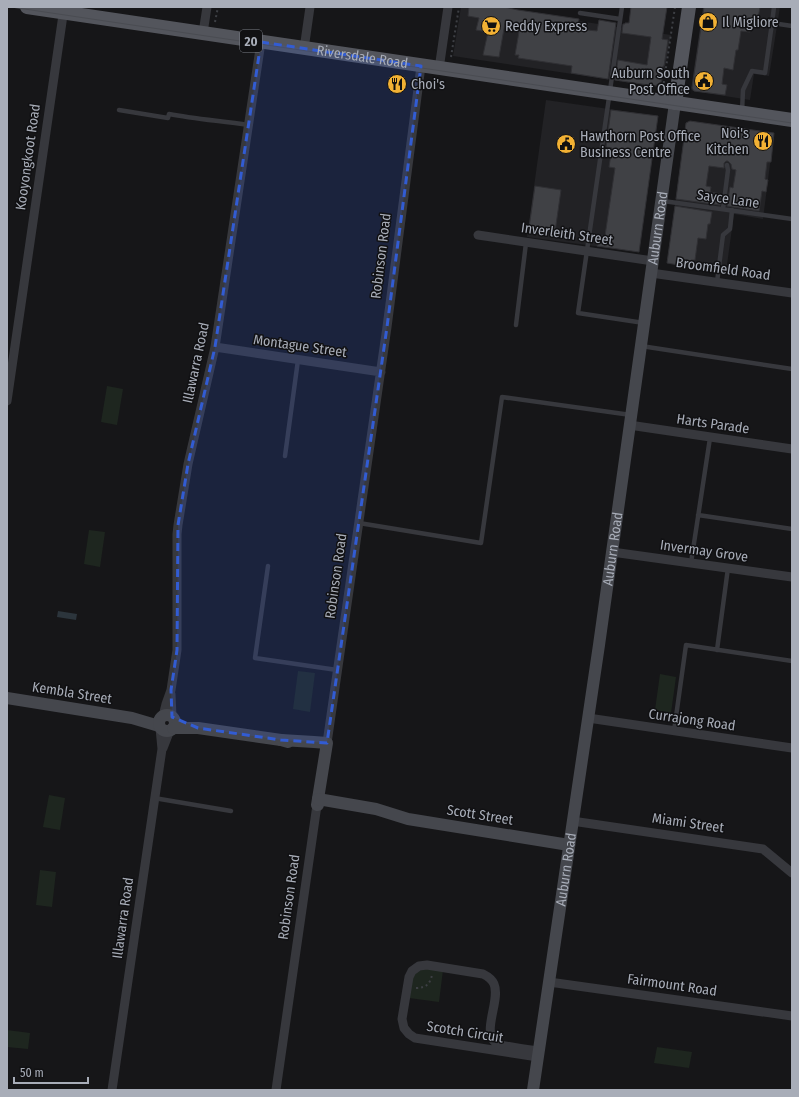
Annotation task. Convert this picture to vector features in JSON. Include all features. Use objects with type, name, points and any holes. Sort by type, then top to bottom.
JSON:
[{"type":"main road","name":"Riversdale Road","points":[[27,7],[66,10],[304,49],[792,120]]},
{"type":"main road","name":"Auburn Road","points":[[533,1090],[612,552],[689,7]]},
{"type":"main road","name":"Kembla Street","points":[[7,698],[281,740],[314,742],[326,748]]},
{"type":"main road","name":"Robinson Road","points":[[317,802],[326,748]]},
{"type":"main road","name":"Scott Street","points":[[317,802],[376,814],[386,813],[408,819],[569,845]]},
{"type":"street","points":[[203,33],[207,7]]},
{"type":"street","points":[[304,49],[310,7]]},
{"type":"street","points":[[439,69],[448,7]]},
{"type":"street","name":"Kooyongkoot Road","points":[[7,401],[62,20],[66,10]]},
{"type":"street","name":"Illawarra Road","points":[[112,1090],[177,650],[178,525],[188,464],[215,347],[261,42]]},
{"type":"street","name":"Robinson Road","points":[[326,748],[381,372],[421,66]]},
{"type":"street","name":"Inverleith Street","points":[[478,236],[652,261]]},
{"type":"street","name":"Broomfield Road","points":[[651,273],[792,293]]},
{"type":"street","name":"Montague Street","points":[[215,347],[381,372]]},
{"type":"street","name":"Harts Parade","points":[[630,420],[710,438],[792,449]]},
{"type":"street","name":"Invermay Grove","points":[[612,552],[792,577]]},
{"type":"street","name":"Currajong Road","points":[[588,718],[792,748]]},
{"type":"street","name":"Robinson Road","points":[[276,1090],[317,802]]},
{"type":"street","name":"Miami Street","points":[[572,821],[763,849],[792,873]]},
{"type":"street","name":"Scotch Circuit","points":[[427,965],[483,974],[490,978],[494,984],[496,993],[490,1031],[492,1038],[498,1044],[538,1054],[414,1038],[408,1034],[404,1028],[402,1018],[408,977],[412,971],[419,966],[427,965]]},
{"type":"street","name":"Fairmount Road","points":[[549,982],[792,1016]]},
{"type":"lane","points":[[622,7],[578,313],[644,323]]},
{"type":"lane","points":[[741,113],[742,90],[752,71],[765,73],[774,7]]},
{"type":"lane","points":[[580,13],[620,19]]},
{"type":"lane","points":[[772,23],[792,26]]},
{"type":"lane","points":[[119,110],[168,118],[169,114],[201,120],[215,120],[248,125]]},
{"type":"lane","points":[[723,209],[728,170],[727,165]]},
{"type":"lane","name":"Sayce Lane","points":[[661,201],[792,219]]},
{"type":"lane","points":[[716,282],[723,235],[730,229],[732,210]]},
{"type":"lane","points":[[516,325],[526,242]]},
{"type":"lane","points":[[640,346],[792,368]]},
{"type":"lane","points":[[285,456],[298,360]]},
{"type":"lane","points":[[359,523],[481,543],[502,397],[630,420]]},
{"type":"lane","points":[[691,563],[710,438]]},
{"type":"lane","points":[[698,515],[792,529]]},
{"type":"lane","points":[[268,566],[255,658],[338,670]]},
{"type":"lane","points":[[717,650],[728,568]]},
{"type":"lane","points":[[674,731],[686,645],[792,661]]},
{"type":"lane","points":[[154,798],[231,810]]},
{"type":"path","points":[[215,22],[218,7]]},
{"type":"path","points":[[451,57],[459,7]]},
{"type":"path","points":[[663,88],[675,7]]},
{"type":"path","points":[[407,987],[420,988],[428,985],[431,979],[433,966]]},
{"type":"highlighted area","points":[[261,42],[421,66],[387,327],[327,743],[281,740],[198,728],[172,717],[171,690],[177,650],[178,525],[188,464],[215,347]]},
{"type":"shaded area","points":[[461,7],[487,7],[671,35],[662,84],[658,87],[453,56]]},
{"type":"shaded area","points":[[703,7],[780,7],[769,76],[754,74],[750,100],[693,91],[691,89]]},
{"type":"shaded area","points":[[546,100],[658,116],[639,252],[527,237]]},
{"type":"shaded area","points":[[690,121],[774,133],[763,219],[734,214],[726,272],[667,263],[686,123]]},
{"type":"shaded area","points":[[107,386],[123,389],[117,425],[101,422]]},
{"type":"shaded area","points":[[89,530],[105,532],[100,567],[84,564]]},
{"type":"shaded area","points":[[58,611],[77,614],[76,620],[57,617]]},
{"type":"shaded area","points":[[298,671],[315,673],[310,712],[293,709]]},
{"type":"shaded area","points":[[660,674],[676,677],[671,713],[655,710]]},
{"type":"shaded area","points":[[49,795],[65,798],[60,830],[43,827]]},
{"type":"shaded area","points":[[40,870],[56,872],[52,907],[36,905]]},
{"type":"shaded area","points":[[424,968],[443,970],[439,1002],[409,998],[413,974]]},
{"type":"shaded area","points":[[7,1030],[30,1033],[28,1049],[7,1047]]},
{"type":"shaded area","points":[[657,1047],[692,1052],[689,1068],[654,1063]]},
{"type":"building","points":[[469,7],[504,7],[579,19],[577,29],[597,31],[599,20],[616,23],[608,79],[571,73],[572,66],[518,58],[519,55],[515,55],[520,26],[505,23],[499,57],[483,55],[488,32],[476,30],[479,18],[468,16]]},
{"type":"building","points":[[631,7],[667,7],[662,39],[668,40],[661,82],[655,86],[615,80],[618,60],[647,65],[651,37],[622,33],[623,24],[629,23]]},
{"type":"building","points":[[704,7],[760,7],[757,24],[751,23],[750,32],[741,31],[733,70],[724,68],[722,84],[727,85],[725,95],[694,91],[692,88]]},
{"type":"building","points":[[611,110],[658,116],[639,252],[597,246],[599,235],[605,236],[615,168],[609,167],[612,148],[606,147]]},
{"type":"building","points":[[690,121],[774,133],[771,162],[767,162],[765,179],[768,180],[766,192],[762,191],[759,211],[727,206],[730,187],[733,188],[736,170],[732,169],[731,164],[728,161],[724,163],[724,168],[709,166],[706,186],[711,187],[710,192],[721,194],[720,205],[676,199],[686,123]]},
{"type":"building","points":[[535,186],[561,190],[555,232],[529,228]]},
{"type":"building","points":[[675,206],[712,212],[710,224],[708,224],[706,239],[698,238],[695,260],[691,260],[690,267],[667,263]]},
{"type":"tram line","points":[[11,7],[792,123]]},
{"type":"place","name":"Il Migliore","points":[[708,22]]},
{"type":"place","name":"Reddy Express","points":[[491,26]]},
{"type":"place","name":"Auburn South Post Office","points":[[704,81]]},
{"type":"place","name":"Choi's","points":[[397,84]]},
{"type":"place","name":"Noi's Kitchen","points":[[763,141]]},
{"type":"place","name":"Hawthorn Post Office Business Centre","points":[[566,144]]}]
